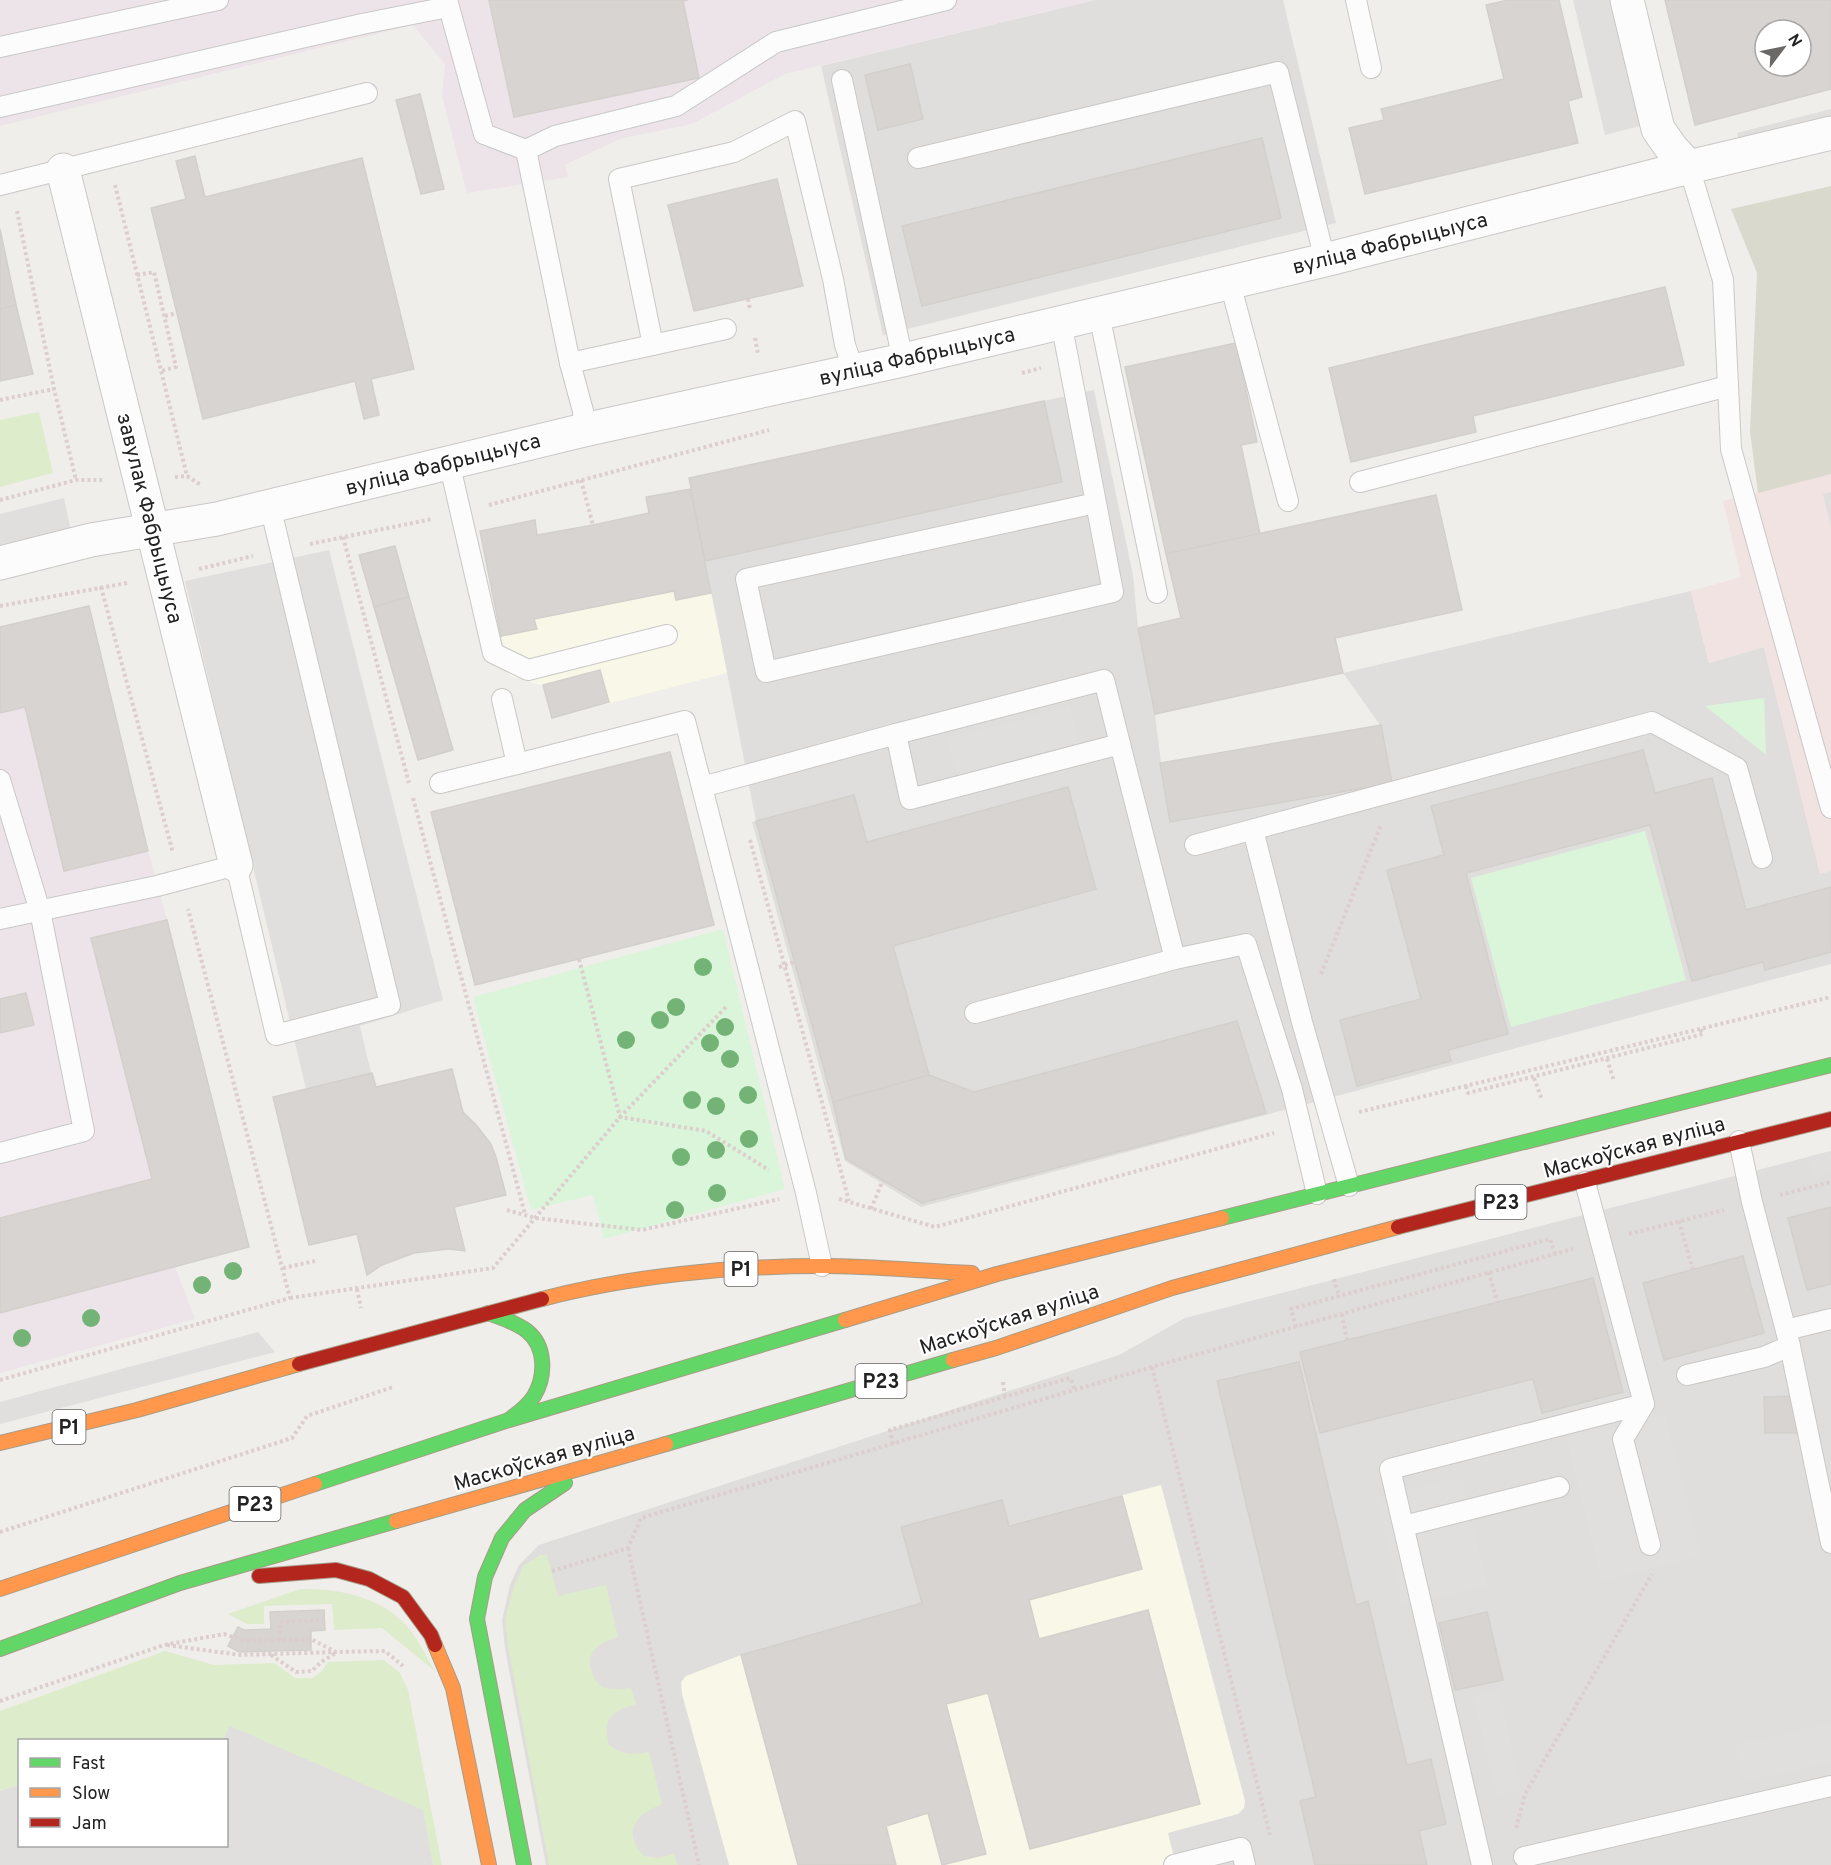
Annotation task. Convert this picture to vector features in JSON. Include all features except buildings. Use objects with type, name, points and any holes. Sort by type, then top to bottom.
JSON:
[{"type":"main road","name":"Маскоўская вуліца","points":[[0,1589],[509,1420],[997,1274],[1831,1065]]},
{"type":"main road","name":"Маскоўская вуліца","points":[[0,1649],[180,1583],[996,1348],[1172,1288],[1324,1246],[1831,1119]]},
{"type":"main road","name":"Р1","points":[[0,1443],[137,1410],[369,1344],[550,1297],[639,1280],[738,1269],[822,1266],[997,1274]]},
{"type":"main road","points":[[488,1313],[513,1322],[529,1333],[540,1350],[544,1369],[538,1389],[529,1404],[509,1420]]},
{"type":"main road","points":[[524,1865],[477,1619],[479,1597],[498,1541],[521,1514],[587,1467]]},
{"type":"main road","points":[[180,1583],[336,1570],[369,1579],[403,1597],[431,1635],[453,1688],[489,1865]]},
{"type":"street","points":[[1627,0],[1658,129],[1672,149],[1689,166]]},
{"type":"street","name":"вуліца Фабрыцыуса","points":[[0,563],[91,540],[217,519],[584,430],[854,372],[1325,260],[1689,166],[1831,133]]},
{"type":"street","name":"завулак Фабрыцыуса","points":[[63,170],[236,865]]},
{"type":"lane","points":[[0,47],[218,0]]},
{"type":"lane","points":[[0,107],[448,3],[484,134],[526,150],[555,136],[676,106],[776,42],[946,0]]},
{"type":"lane","points":[[1356,0],[1371,68]]},
{"type":"lane","points":[[918,158],[1278,72],[1325,260]]},
{"type":"lane","points":[[842,80],[903,360]]},
{"type":"lane","points":[[5,184],[367,93]]},
{"type":"lane","points":[[653,345],[619,179],[735,152],[795,122],[833,279],[845,345],[854,372]]},
{"type":"lane","points":[[526,150],[570,363],[583,411],[584,430]]},
{"type":"lane","points":[[1689,166],[1723,280],[1731,449],[1831,808]]},
{"type":"lane","points":[[1230,283],[1288,501]]},
{"type":"lane","points":[[1098,314],[1157,593]]},
{"type":"lane","points":[[1061,322],[1096,503],[1113,592],[766,672],[746,579],[1096,503]]},
{"type":"lane","points":[[570,363],[726,329]]},
{"type":"lane","points":[[1360,482],[1728,386]]},
{"type":"lane","points":[[449,462],[493,653],[528,670],[667,635]]},
{"type":"lane","points":[[0,919],[180,880],[236,865],[276,1035],[390,1005],[270,506]]},
{"type":"lane","points":[[702,788],[896,734],[1104,680],[1174,959]]},
{"type":"lane","points":[[502,699],[517,764]]},
{"type":"lane","points":[[440,783],[685,721],[806,1193],[822,1266]]},
{"type":"lane","points":[[1195,845],[1652,722],[1737,768],[1762,858]]},
{"type":"lane","points":[[896,734],[910,799],[1120,744]]},
{"type":"lane","points":[[0,780],[40,910],[84,1131],[0,1153]]},
{"type":"lane","points":[[1253,830],[1302,1022],[1348,1186]]},
{"type":"lane","points":[[975,1013],[1174,959],[1246,944],[1292,1089],[1317,1194]]},
{"type":"lane","points":[[1739,1142],[1752,1202],[1788,1338],[1831,1543]]},
{"type":"lane","points":[[1585,1182],[1644,1404],[1623,1439],[1650,1545]]},
{"type":"lane","points":[[1687,1375],[1764,1357],[1788,1338],[1831,1319]]},
{"type":"lane","points":[[1482,1865],[1390,1469],[1644,1404]]},
{"type":"lane","points":[[1404,1526],[1559,1487]]},
{"type":"lane","points":[[1524,1857],[1831,1786]]},
{"type":"lane","points":[[1174,1865],[1241,1848],[1245,1865]]},
{"type":"path","points":[[108,159],[187,476]]},
{"type":"path","points":[[0,500],[76,480],[5,184]]},
{"type":"path","points":[[137,274],[154,272],[165,316],[176,367],[160,371]]},
{"type":"path","points":[[165,316],[177,314]]},
{"type":"path","points":[[0,400],[54,389]]},
{"type":"path","points":[[581,480],[593,525]]},
{"type":"path","points":[[343,537],[525,1215]]},
{"type":"path","points":[[101,587],[290,1298]]},
{"type":"path","points":[[1302,1022],[1395,791]]},
{"type":"path","points":[[748,833],[849,1201]]},
{"type":"path","points":[[579,959],[620,1116]]},
{"type":"path","points":[[0,1380],[290,1298],[493,1268],[620,1116],[752,980],[795,962]]},
{"type":"path","points":[[1329,1119],[1831,997]]},
{"type":"path","points":[[1466,1086],[1468,1093],[1534,1078],[1703,1034],[1700,1029]]},
{"type":"path","points":[[620,1116],[706,1131],[806,1193],[849,1201],[936,1227],[1301,1126]]},
{"type":"path","points":[[871,1209],[883,1180]]},
{"type":"path","points":[[699,1865],[628,1548],[641,1518],[1152,1367],[1555,1254],[1831,1182]]},
{"type":"path","points":[[507,1210],[535,1218],[642,1230],[806,1193]]},
{"type":"path","points":[[1679,1221],[1693,1270]]},
{"type":"path","points":[[1296,1327],[1291,1309],[1550,1239],[1555,1254]]},
{"type":"path","points":[[283,1268],[315,1261]]},
{"type":"path","points":[[1489,1272],[1497,1302]]},
{"type":"path","points":[[1342,1314],[1347,1340]]},
{"type":"path","points":[[1152,1367],[1272,1844]]},
{"type":"path","points":[[893,1444],[890,1430],[1070,1378],[1075,1390]]},
{"type":"path","points":[[0,1532],[292,1438],[307,1416],[393,1387]]},
{"type":"path","points":[[1515,1834],[1525,1794],[1656,1568],[1650,1545]]},
{"type":"path","points":[[552,1571],[628,1548]]},
{"type":"path","points":[[280,1640],[280,1622],[326,1620]]},
{"type":"path","points":[[0,1701],[164,1645],[225,1634],[245,1641],[311,1639],[336,1652]]},
{"type":"path","points":[[164,1645],[240,1655],[385,1651],[407,1670]]},
{"type":"path","points":[[270,1654],[296,1672],[312,1671],[336,1652]]},
{"type":"shaded area","points":[[0,0],[1095,0],[785,74],[692,124],[620,139],[565,165],[568,177],[467,193],[442,96],[445,64],[413,25],[0,126]]},
{"type":"shaded area","points":[[1095,0],[1283,0],[1336,223],[883,335],[821,66]]},
{"type":"shaded area","points":[[1573,0],[1619,0],[1648,124],[1605,135]]},
{"type":"shaded area","points":[[1831,109],[1831,133],[1741,154],[1737,133]]},
{"type":"shaded area","points":[[1831,186],[1831,474],[1758,493],[1750,432],[1757,273],[1731,209]]},
{"type":"shaded area","points":[[1094,390],[1133,575],[1138,628],[1155,714],[1161,763],[1380,725],[1343,673],[1691,591],[1709,663],[1764,647],[1820,873],[1831,871],[1831,964],[921,1207],[845,1161],[752,822],[756,821],[689,478]]},
{"type":"shaded area","points":[[1831,474],[1831,871],[1820,874],[1764,647],[1709,663],[1691,591],[1741,577],[1723,501]]},
{"type":"shaded area","points":[[690,489],[727,673],[552,718],[543,686],[510,676],[480,531],[535,520],[538,535],[648,513],[646,497]]},
{"type":"shaded area","points":[[1831,492],[1831,527],[1823,494]]},
{"type":"shaded area","points":[[64,498],[71,531],[0,548],[0,514]]},
{"type":"shaded area","points":[[329,550],[443,1000],[360,1026],[371,1073],[306,1089],[185,581]]},
{"type":"shaded area","points":[[89,606],[148,851],[249,1247],[175,1267],[195,1319],[0,1373],[0,627]]},
{"type":"shaded area","points":[[1069,706],[1080,746],[958,778],[947,739]]},
{"type":"shaded area","points":[[1831,1151],[1831,1865],[546,1865],[505,1649],[502,1620],[510,1585],[519,1565],[539,1545],[1119,1355],[1185,1318]]},
{"type":"shaded area","points":[[1831,1151],[1831,1172],[1814,1177],[1808,1157]]},
{"type":"shaded area","points":[[258,1332],[275,1352],[0,1424],[0,1402]]},
{"type":"shaded area","points":[[1665,1414],[1701,1556],[1602,1581],[1566,1438]]},
{"type":"shaded area","points":[[1461,1477],[1488,1586],[1403,1606],[1376,1498]]},
{"type":"shaded area","points":[[1161,1485],[1245,1801],[1244,1808],[1238,1814],[1168,1833],[1176,1865],[729,1865],[682,1694],[681,1682],[686,1676],[741,1655],[922,1603],[901,1527],[1002,1500],[1009,1525]]},
{"type":"shaded area","points":[[1499,1689],[1521,1790],[1496,1795],[1473,1695]]},
{"type":"shaded area","points":[[1831,1723],[1831,1762],[1743,1782],[1735,1745]]},
{"type":"shaded area","points":[[230,1726],[423,1810],[433,1865],[0,1865],[0,1791],[18,1785],[18,1847],[228,1847],[228,1739],[224,1739]]},
{"type":"green space","points":[[39,412],[53,473],[0,487],[0,420]]},
{"type":"green space","points":[[1764,698],[1766,755],[1705,706]]},
{"type":"green space","points":[[1645,831],[1686,980],[1511,1027],[1471,878]]},
{"type":"green space","points":[[723,929],[785,1189],[604,1239],[593,1195],[531,1210],[473,997]]},
{"type":"green space","points":[[540,1555],[547,1555],[558,1596],[606,1585],[618,1637],[595,1649],[590,1665],[601,1686],[613,1689],[631,1688],[636,1704],[620,1710],[610,1718],[607,1729],[609,1745],[628,1753],[649,1752],[662,1804],[639,1819],[633,1831],[633,1839],[644,1856],[658,1858],[674,1854],[678,1865],[549,1865],[505,1620],[514,1586],[523,1566]]},
{"type":"green space","points":[[300,1589],[345,1593],[388,1610],[411,1631],[435,1671],[382,1628],[334,1630],[332,1604],[264,1606],[264,1624],[247,1624],[228,1614]]},
{"type":"green space","points":[[165,1651],[214,1665],[274,1663],[295,1678],[313,1678],[328,1662],[384,1660],[400,1673],[408,1690],[442,1865],[433,1865],[430,1850],[231,1726],[224,1739],[18,1739],[18,1785],[0,1791],[0,1711]]},
{"type":"traffic: fast","points":[[1222,1218],[1831,1065]]},
{"type":"traffic: fast","points":[[488,1313],[527,1331],[533,1337],[541,1353],[542,1371],[538,1388],[529,1403],[510,1419]]},
{"type":"traffic: fast","points":[[315,1484],[509,1420],[845,1320]]},
{"type":"traffic: fast","points":[[666,1444],[953,1360]]},
{"type":"traffic: fast","points":[[524,1865],[477,1619],[485,1577],[502,1538],[525,1510],[565,1483]]},
{"type":"traffic: fast","points":[[0,1649],[180,1583],[396,1521]]},
{"type":"traffic: slow","points":[[845,1320],[997,1274],[1222,1218]]},
{"type":"traffic: slow","points":[[953,1360],[996,1348],[1172,1288],[1398,1227]]},
{"type":"traffic: slow","points":[[542,1299],[645,1278],[717,1270],[841,1266],[972,1273]]},
{"type":"traffic: slow","points":[[0,1443],[137,1410],[299,1364]]},
{"type":"traffic: slow","points":[[396,1521],[666,1444]]},
{"type":"traffic: slow","points":[[0,1589],[315,1484]]},
{"type":"traffic: slow","points":[[435,1645],[453,1688],[489,1865]]},
{"type":"traffic: jam","points":[[1398,1227],[1831,1119]]},
{"type":"traffic: jam","points":[[299,1364],[542,1299]]},
{"type":"traffic: jam","points":[[259,1576],[336,1570],[369,1579],[403,1597],[431,1635],[435,1645]]}]
